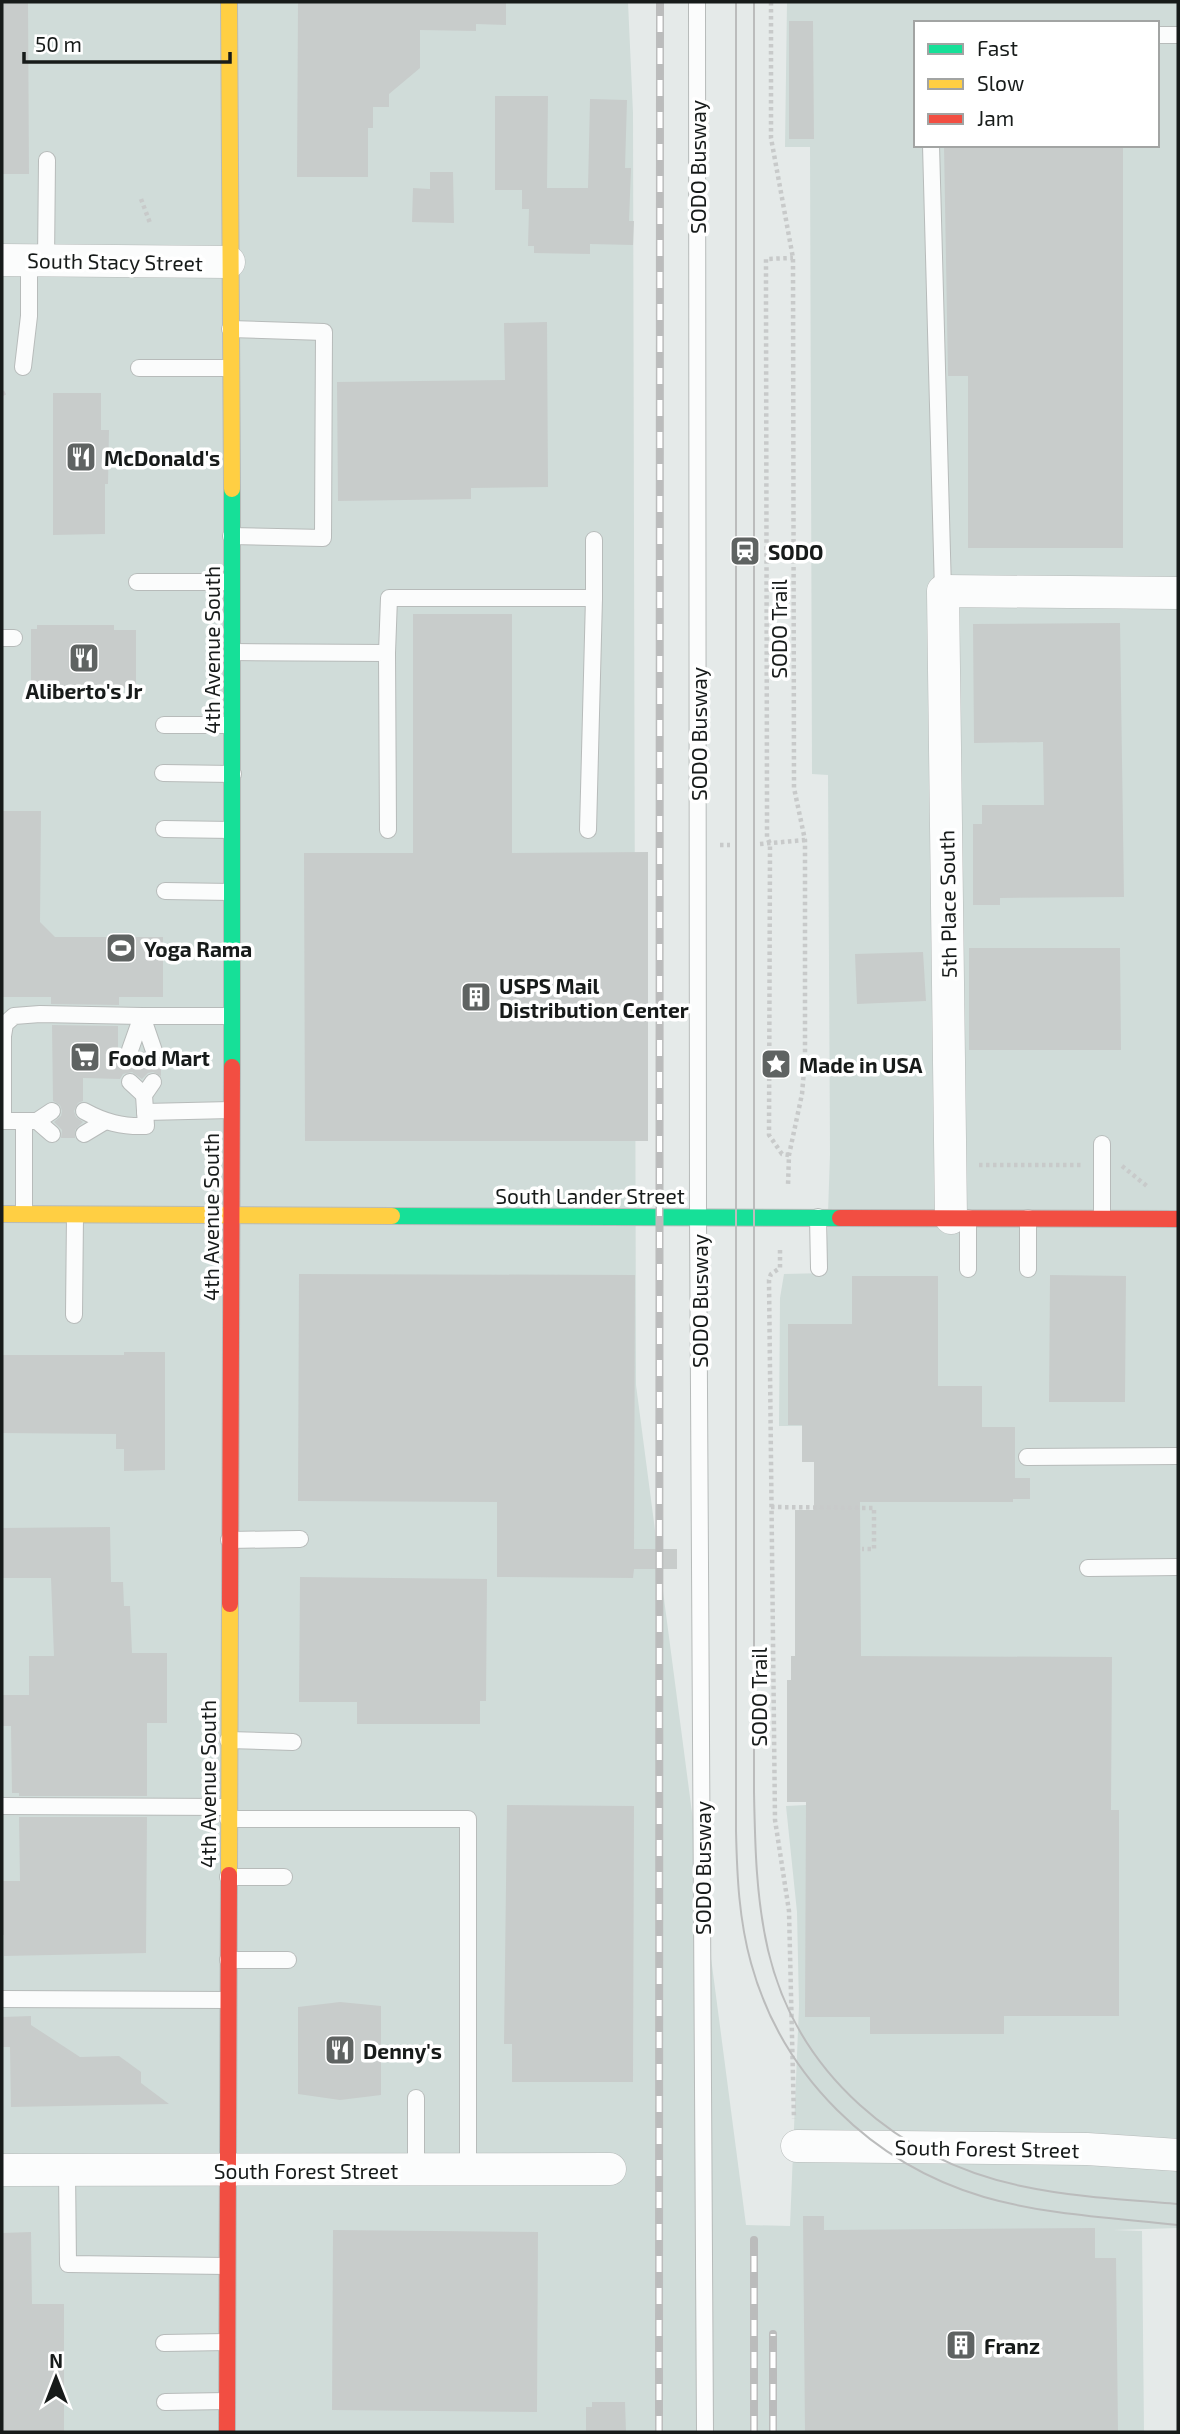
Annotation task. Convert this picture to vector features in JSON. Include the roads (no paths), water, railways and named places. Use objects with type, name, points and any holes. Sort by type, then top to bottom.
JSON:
[{"type":"main road","name":"4th Avenue South","points":[[226,2432],[233,774],[229,2]]},
{"type":"main road","name":"South Lander Street","points":[[2,1214],[1178,1219]]},
{"type":"street","name":"South Stacy Street","points":[[26,261],[229,262]]},
{"type":"street","points":[[943,591],[1178,593]]},
{"type":"street","name":"5th Place South","points":[[943,591],[950,1165],[959,1218]]},
{"type":"street","name":"South Forest Street","points":[[797,2146],[1087,2149],[1178,2155]]},
{"type":"street","name":"South Forest Street","points":[[2,2170],[610,2169]]},
{"type":"lane","name":"SODO Busway","points":[[697,2],[698,1217],[705,2432]]},
{"type":"lane","points":[[1159,35],[1178,35]]},
{"type":"lane","points":[[931,147],[943,591]]},
{"type":"lane","points":[[23,367],[29,316],[26,261],[47,160]]},
{"type":"lane","points":[[230,329],[324,332],[323,538],[231,536]]},
{"type":"lane","points":[[139,368],[230,368]]},
{"type":"lane","points":[[588,830],[594,540]]},
{"type":"lane","points":[[137,582],[231,582]]},
{"type":"lane","points":[[388,830],[389,598],[594,598]]},
{"type":"lane","points":[[232,652],[387,653]]},
{"type":"lane","points":[[164,725],[232,725]]},
{"type":"lane","points":[[163,773],[233,774]]},
{"type":"lane","points":[[164,829],[232,830]]},
{"type":"lane","points":[[165,891],[232,892]]},
{"type":"lane","points":[[52,1111],[30,1121],[3,1121],[3,1036],[5,1024],[14,1016],[232,1016]]},
{"type":"lane","points":[[130,1050],[142,1016]]},
{"type":"lane","points":[[142,1016],[154,1051]]},
{"type":"lane","points":[[130,1082],[147,1096],[231,1110]]},
{"type":"lane","points":[[84,1111],[104,1122],[132,1127],[146,1126],[147,1096]]},
{"type":"lane","points":[[30,1121],[52,1134]]},
{"type":"lane","points":[[24,1214],[30,1121]]},
{"type":"lane","points":[[84,1134],[104,1122]]},
{"type":"lane","points":[[1102,1144],[1102,1218]]},
{"type":"lane","points":[[74,1315],[75,1214]]},
{"type":"lane","points":[[818,1217],[819,1268]]},
{"type":"lane","points":[[959,1218],[968,1269]]},
{"type":"lane","points":[[1028,1218],[1028,1269]]},
{"type":"lane","points":[[1027,1457],[1178,1456]]},
{"type":"lane","points":[[229,1540],[300,1539]]},
{"type":"lane","points":[[1088,1568],[1178,1567]]},
{"type":"lane","points":[[228,1740],[293,1742]]},
{"type":"lane","points":[[2,1806],[468,1819],[468,2170]]},
{"type":"lane","points":[[228,1877],[284,1877]]},
{"type":"lane","points":[[228,1960],[288,1960]]},
{"type":"lane","points":[[2,1999],[228,2000]]},
{"type":"lane","points":[[416,2098],[416,2170]]},
{"type":"lane","points":[[67,2170],[68,2264],[227,2266]]},
{"type":"lane","points":[[164,2343],[227,2342]]},
{"type":"lane","points":[[165,2402],[227,2401]]},
{"type":"tram line","points":[[736,2],[736,1831],[739,1898],[747,1947],[765,2004],[785,2043],[809,2078],[837,2110],[869,2138],[905,2162],[943,2182],[1008,2203],[1080,2215],[1178,2225]]},
{"type":"tram line","points":[[754,2],[754,1792],[757,1871],[764,1930],[782,1995],[803,2036],[829,2072],[860,2105],[895,2133],[934,2156],[976,2173],[1021,2186],[1079,2195],[1178,2204]]},
{"type":"railway","points":[[659,2432],[660,2]]},
{"type":"railway","points":[[754,2240],[754,2432]]},
{"type":"railway","points":[[773,2334],[773,2432]]},
{"type":"place","name":"McDonald's","points":[[81,457]]},
{"type":"place","name":"SODO","points":[[745,551]]},
{"type":"place","name":"Aliberto's Jr","points":[[84,658]]},
{"type":"place","name":"Yoga Rama","points":[[121,948]]},
{"type":"place","name":"USPS Mail Distribution Center","points":[[476,997]]},
{"type":"place","name":"Food Mart","points":[[85,1057]]},
{"type":"place","name":"Made in USA","points":[[776,1064]]},
{"type":"place","name":"Denny's","points":[[340,2050]]},
{"type":"place","name":"Franz","points":[[961,2345]]}]
